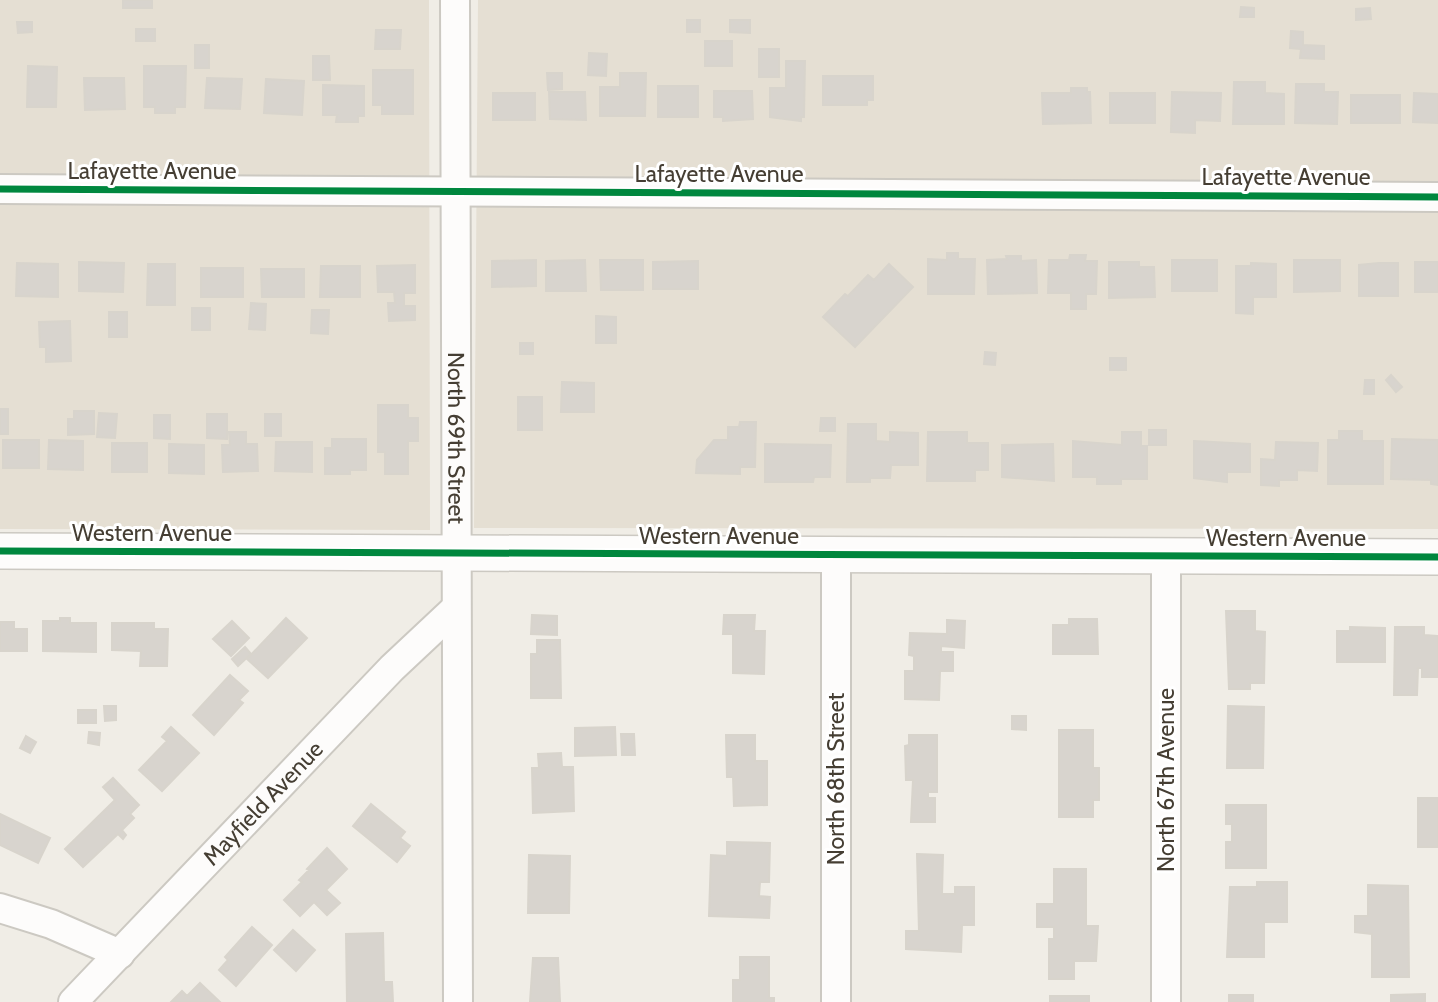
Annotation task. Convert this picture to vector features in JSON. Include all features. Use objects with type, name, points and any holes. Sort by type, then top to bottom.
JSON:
[{"type":"street","name":"North 69th Street","points":[[455,0],[454,555],[458,1002]]},
{"type":"street","name":"Lafayette Avenue","points":[[0,189],[1438,197]]},
{"type":"street","name":"Western Avenue","points":[[0,551],[1438,558]]},
{"type":"street","name":"North 68th Street","points":[[836,555],[836,1002]]},
{"type":"street","name":"North 67th Avenue","points":[[1166,1002],[1167,558]]},
{"type":"street","name":"Mayfield Avenue","points":[[74,1002],[392,668],[456,608]]},
{"type":"street","points":[[0,908],[51,924],[120,954]]},
{"type":"shaded area","points":[[0,0],[429,0],[430,530],[0,529]]},
{"type":"shaded area","points":[[478,0],[1438,0],[1438,529],[474,528]]},
{"type":"building","points":[[123,0],[152,0],[152,8],[123,8]]},
{"type":"building","points":[[1241,7],[1254,8],[1254,17],[1240,17]]},
{"type":"building","points":[[1370,8],[1371,19],[1356,20],[1356,9]]},
{"type":"building","points":[[687,20],[700,20],[700,32],[687,32]]},
{"type":"building","points":[[730,20],[750,20],[750,33],[730,32]]},
{"type":"building","points":[[17,22],[32,22],[32,32],[18,33]]},
{"type":"building","points":[[136,29],[155,29],[155,41],[136,41]]},
{"type":"building","points":[[376,30],[401,30],[400,49],[375,49]]},
{"type":"building","points":[[1291,31],[1303,32],[1303,45],[1324,46],[1324,59],[1300,58],[1301,49],[1290,48]]},
{"type":"building","points":[[705,41],[732,41],[732,66],[705,66]]},
{"type":"building","points":[[195,45],[209,45],[209,68],[195,68]]},
{"type":"building","points":[[759,49],[779,49],[779,77],[759,77]]},
{"type":"building","points":[[589,53],[607,54],[606,76],[588,75]]},
{"type":"building","points":[[313,56],[329,56],[330,80],[313,80]]},
{"type":"building","points":[[786,61],[805,61],[804,117],[801,117],[801,121],[770,117],[770,88],[786,88]]},
{"type":"building","points":[[28,66],[57,67],[56,107],[27,107]]},
{"type":"building","points":[[144,66],[186,66],[185,107],[175,107],[175,113],[155,113],[155,107],[144,107]]},
{"type":"building","points":[[373,70],[413,70],[413,114],[382,114],[382,105],[373,105]]},
{"type":"building","points":[[547,73],[562,73],[562,89],[548,90]]},
{"type":"building","points":[[620,73],[646,73],[645,116],[600,116],[600,87],[620,87]]},
{"type":"building","points":[[823,76],[873,76],[873,100],[867,100],[867,105],[823,105]]},
{"type":"building","points":[[84,78],[124,78],[125,109],[85,110]]},
{"type":"building","points":[[207,78],[242,79],[240,109],[205,108]]},
{"type":"building","points":[[266,79],[304,81],[302,115],[264,113]]},
{"type":"building","points":[[1234,82],[1265,82],[1265,93],[1284,94],[1284,124],[1233,124]]},
{"type":"building","points":[[1296,84],[1324,84],[1324,92],[1338,92],[1337,124],[1295,123]]},
{"type":"building","points":[[323,85],[364,86],[364,116],[358,116],[358,122],[336,122],[337,115],[323,115]]},
{"type":"building","points":[[658,86],[698,86],[698,117],[658,117]]},
{"type":"building","points":[[1071,88],[1087,88],[1087,92],[1090,92],[1091,123],[1043,124],[1042,93],[1071,93]]},
{"type":"building","points":[[714,91],[752,91],[753,119],[723,121],[723,117],[714,117]]},
{"type":"building","points":[[549,92],[585,92],[586,120],[550,119]]},
{"type":"building","points":[[1172,92],[1221,93],[1220,121],[1195,120],[1195,133],[1171,132]]},
{"type":"building","points":[[493,93],[535,93],[535,120],[493,120]]},
{"type":"building","points":[[1110,93],[1155,93],[1155,123],[1110,123]]},
{"type":"building","points":[[1414,93],[1438,94],[1438,123],[1413,122]]},
{"type":"building","points":[[1351,95],[1400,95],[1400,123],[1351,123]]},
{"type":"building","points":[[947,253],[958,253],[958,259],[975,259],[974,294],[928,294],[928,259],[947,260]]},
{"type":"building","points":[[1070,255],[1086,255],[1085,261],[1097,261],[1096,294],[1086,294],[1086,309],[1071,309],[1071,293],[1048,293],[1049,260],[1069,260]]},
{"type":"building","points":[[1006,256],[1021,256],[1021,261],[1036,260],[1037,293],[988,294],[987,260],[1007,259]]},
{"type":"building","points":[[536,260],[536,286],[492,287],[492,261]]},
{"type":"building","points":[[585,260],[586,291],[546,291],[546,261]]},
{"type":"building","points":[[600,260],[643,260],[643,290],[601,290]]},
{"type":"building","points":[[1172,260],[1217,260],[1217,291],[1172,291]]},
{"type":"building","points":[[1294,260],[1340,260],[1340,291],[1294,292]]},
{"type":"building","points":[[698,261],[698,289],[653,289],[653,262]]},
{"type":"building","points":[[79,262],[124,263],[123,292],[79,291]]},
{"type":"building","points":[[1109,262],[1139,262],[1139,267],[1154,267],[1155,297],[1109,298]]},
{"type":"building","points":[[1415,262],[1438,262],[1438,292],[1415,292]]},
{"type":"building","points":[[17,263],[58,264],[58,297],[16,296]]},
{"type":"building","points":[[1251,263],[1276,264],[1276,297],[1253,297],[1253,314],[1236,313],[1236,266],[1251,266]]},
{"type":"building","points":[[1398,263],[1398,296],[1359,296],[1359,265]]},
{"type":"building","points":[[148,264],[175,264],[175,305],[147,305]]},
{"type":"building","points":[[889,264],[913,287],[855,347],[823,317],[868,275],[874,280]]},
{"type":"building","points":[[415,265],[415,293],[404,293],[404,306],[415,306],[415,320],[389,321],[388,303],[395,303],[394,292],[378,292],[377,266]]},
{"type":"building","points":[[321,266],[360,266],[360,297],[320,297]]},
{"type":"building","points":[[201,268],[243,268],[243,297],[201,297]]},
{"type":"building","points":[[261,269],[304,269],[304,297],[262,297]]},
{"type":"building","points":[[251,303],[266,304],[265,330],[249,329]]},
{"type":"building","points":[[192,308],[210,308],[210,330],[192,330]]},
{"type":"building","points":[[312,310],[329,310],[328,334],[311,333]]},
{"type":"building","points":[[109,312],[127,312],[127,337],[109,337]]},
{"type":"building","points":[[596,316],[616,317],[616,343],[596,343]]},
{"type":"building","points":[[70,321],[71,361],[46,362],[46,347],[40,347],[39,322]]},
{"type":"building","points":[[520,343],[533,343],[533,354],[520,354]]},
{"type":"building","points":[[985,352],[996,353],[995,365],[984,364]]},
{"type":"building","points":[[1110,358],[1126,358],[1126,370],[1110,370]]},
{"type":"building","points":[[1391,375],[1402,387],[1396,392],[1386,380]]},
{"type":"building","points":[[1365,380],[1374,380],[1374,394],[1364,394]]},
{"type":"building","points":[[562,382],[594,383],[594,412],[561,412]]},
{"type":"building","points":[[518,397],[542,397],[542,430],[518,430]]},
{"type":"building","points":[[378,405],[408,405],[408,418],[418,418],[418,441],[408,441],[408,474],[385,474],[385,452],[378,452]]},
{"type":"building","points":[[0,409],[8,409],[8,434],[0,434]]},
{"type":"building","points":[[74,411],[94,411],[94,434],[68,435],[68,419],[74,419]]},
{"type":"building","points":[[99,413],[117,414],[115,438],[97,437]]},
{"type":"building","points":[[207,414],[227,414],[227,439],[207,438]]},
{"type":"building","points":[[265,414],[281,414],[281,436],[265,436]]},
{"type":"building","points":[[154,415],[170,415],[170,439],[154,438]]},
{"type":"building","points":[[821,418],[835,418],[835,431],[820,431]]},
{"type":"building","points":[[740,422],[756,422],[755,467],[740,467],[740,474],[696,473],[697,460],[714,440],[728,440],[728,427],[739,427]]},
{"type":"building","points":[[848,424],[876,424],[876,441],[890,442],[890,432],[918,433],[918,465],[891,465],[890,478],[870,478],[870,482],[847,482]]},
{"type":"building","points":[[1149,430],[1166,430],[1166,445],[1149,445]]},
{"type":"building","points":[[1339,431],[1362,431],[1362,441],[1383,441],[1383,484],[1328,484],[1328,440],[1339,440]]},
{"type":"building","points":[[229,432],[246,432],[246,444],[257,444],[258,471],[223,472],[222,445],[230,445]]},
{"type":"building","points":[[928,432],[967,432],[967,443],[988,443],[988,470],[975,470],[975,481],[927,481]]},
{"type":"building","points":[[1122,432],[1141,432],[1141,446],[1147,446],[1147,479],[1121,479],[1121,484],[1097,484],[1097,477],[1073,477],[1073,441],[1122,445]]},
{"type":"building","points":[[332,439],[366,439],[366,470],[350,470],[350,474],[325,474],[325,448],[332,448]]},
{"type":"building","points":[[1392,439],[1438,440],[1438,485],[1431,484],[1431,480],[1391,479]]},
{"type":"building","points":[[3,440],[39,440],[39,468],[3,468]]},
{"type":"building","points":[[49,440],[83,441],[83,470],[48,469]]},
{"type":"building","points":[[1194,441],[1250,444],[1250,472],[1227,472],[1227,482],[1194,478]]},
{"type":"building","points":[[276,442],[312,442],[312,472],[275,471]]},
{"type":"building","points":[[1276,442],[1318,443],[1317,471],[1297,470],[1297,480],[1279,480],[1279,486],[1261,485],[1261,459],[1275,460]]},
{"type":"building","points":[[112,443],[147,443],[147,472],[112,472]]},
{"type":"building","points":[[169,444],[204,445],[204,474],[169,473]]},
{"type":"building","points":[[765,444],[831,445],[830,477],[814,477],[813,482],[765,482]]},
{"type":"building","points":[[1053,444],[1054,481],[1002,477],[1002,445]]},
{"type":"building","points":[[1226,611],[1255,611],[1255,631],[1265,632],[1264,683],[1250,683],[1250,689],[1229,689]]},
{"type":"building","points":[[532,615],[557,616],[557,635],[531,634]]},
{"type":"building","points":[[724,615],[755,615],[754,631],[765,631],[764,674],[733,673],[733,634],[723,634]]},
{"type":"building","points":[[60,618],[70,618],[70,623],[96,623],[96,652],[43,651],[43,621],[60,621]]},
{"type":"building","points":[[286,618],[307,638],[268,678],[247,659]]},
{"type":"building","points":[[1069,619],[1097,619],[1098,654],[1053,654],[1053,625],[1069,625]]},
{"type":"building","points":[[947,620],[965,621],[964,648],[941,646],[941,652],[953,652],[953,671],[940,671],[939,700],[905,699],[905,671],[914,671],[914,656],[909,655],[910,633],[947,634]]},
{"type":"building","points":[[232,621],[249,638],[231,656],[213,639]]},
{"type":"building","points":[[0,622],[14,622],[14,629],[27,629],[27,651],[0,651]]},
{"type":"building","points":[[112,623],[154,623],[154,629],[168,629],[167,666],[140,666],[141,651],[112,650]]},
{"type":"building","points":[[1350,627],[1385,628],[1385,662],[1337,662],[1337,631],[1350,631]]},
{"type":"building","points":[[1395,627],[1424,627],[1424,635],[1438,636],[1438,677],[1422,677],[1422,668],[1418,668],[1417,695],[1394,695]]},
{"type":"building","points":[[537,640],[560,640],[561,698],[531,698],[531,654],[537,654]]},
{"type":"building","points":[[245,647],[251,654],[238,666],[232,659]]},
{"type":"building","points":[[230,675],[248,691],[239,700],[243,703],[214,735],[193,715]]},
{"type":"building","points":[[104,706],[116,706],[116,720],[105,721]]},
{"type":"building","points":[[1228,706],[1264,707],[1263,768],[1227,768]]},
{"type":"building","points":[[78,710],[96,710],[96,723],[78,723]]},
{"type":"building","points":[[1012,716],[1026,716],[1026,730],[1012,729]]},
{"type":"building","points":[[171,727],[199,753],[162,791],[139,770],[167,741],[162,737]]},
{"type":"building","points":[[615,727],[616,755],[575,756],[575,728]]},
{"type":"building","points":[[1059,730],[1093,730],[1093,768],[1099,768],[1099,800],[1093,800],[1093,817],[1059,817]]},
{"type":"building","points":[[89,732],[100,733],[99,745],[88,743]]},
{"type":"building","points":[[621,734],[634,734],[635,755],[622,755]]},
{"type":"building","points":[[726,735],[755,735],[755,761],[767,761],[767,805],[734,806],[733,777],[727,777]]},
{"type":"building","points":[[909,735],[937,735],[937,792],[928,792],[928,798],[935,798],[935,822],[911,822],[913,780],[906,780],[905,746],[909,745]]},
{"type":"building","points":[[26,736],[36,742],[30,753],[20,748]]},
{"type":"building","points":[[561,753],[562,767],[573,767],[574,811],[533,813],[532,768],[539,768],[538,754]]},
{"type":"building","points":[[113,778],[139,805],[130,814],[134,818],[122,830],[126,835],[123,839],[118,834],[83,867],[65,849],[115,800],[103,787]]},
{"type":"building","points":[[1418,798],[1438,798],[1438,847],[1418,847]]},
{"type":"building","points":[[371,804],[405,832],[400,838],[410,846],[397,862],[353,826]]},
{"type":"building","points":[[1226,805],[1266,805],[1266,868],[1226,868],[1226,842],[1232,842],[1232,824],[1226,824]]},
{"type":"building","points":[[0,814],[50,838],[38,863],[0,845]]},
{"type":"building","points":[[727,842],[770,843],[769,882],[760,882],[759,896],[770,897],[769,918],[709,916],[711,855],[727,856]]},
{"type":"building","points":[[327,848],[347,869],[326,890],[340,903],[327,915],[314,902],[300,916],[284,900],[302,882],[299,880],[309,870],[307,869]]},
{"type":"building","points":[[917,854],[943,855],[942,894],[955,894],[955,887],[974,887],[974,925],[962,925],[961,952],[906,949],[906,931],[919,931]]},
{"type":"building","points":[[529,855],[570,856],[569,913],[528,913]]},
{"type":"building","points":[[1054,869],[1086,869],[1086,926],[1098,926],[1096,961],[1074,961],[1074,979],[1049,979],[1049,939],[1054,939],[1054,927],[1037,927],[1037,904],[1054,904]]},
{"type":"building","points":[[1257,882],[1287,882],[1287,922],[1264,922],[1264,957],[1227,957],[1230,887],[1257,887]]},
{"type":"building","points":[[1368,885],[1408,886],[1409,977],[1372,977],[1372,934],[1355,932],[1355,916],[1368,916]]},
{"type":"building","points":[[252,927],[272,945],[236,986],[219,970],[228,960],[225,957]]},
{"type":"building","points":[[293,930],[315,950],[296,971],[274,950]]},
{"type":"building","points":[[383,933],[384,982],[392,982],[393,1002],[347,1002],[346,934]]},
{"type":"building","points":[[740,957],[769,957],[769,998],[774,998],[774,1002],[733,1002],[733,980],[740,980]]},
{"type":"building","points":[[533,958],[558,958],[560,1002],[530,1002]]},
{"type":"building","points":[[200,983],[220,1002],[171,1002],[182,991],[187,996]]},
{"type":"building","points":[[1425,994],[1425,1002],[1391,1002],[1391,995]]},
{"type":"building","points":[[1229,995],[1253,995],[1253,1002],[1229,1002]]},
{"type":"building","points":[[1050,996],[1089,996],[1089,1002],[1050,1002]]},
{"type":"cycle path","points":[[0,189],[1438,197]]},
{"type":"cycle path","points":[[0,551],[1438,557]]}]
